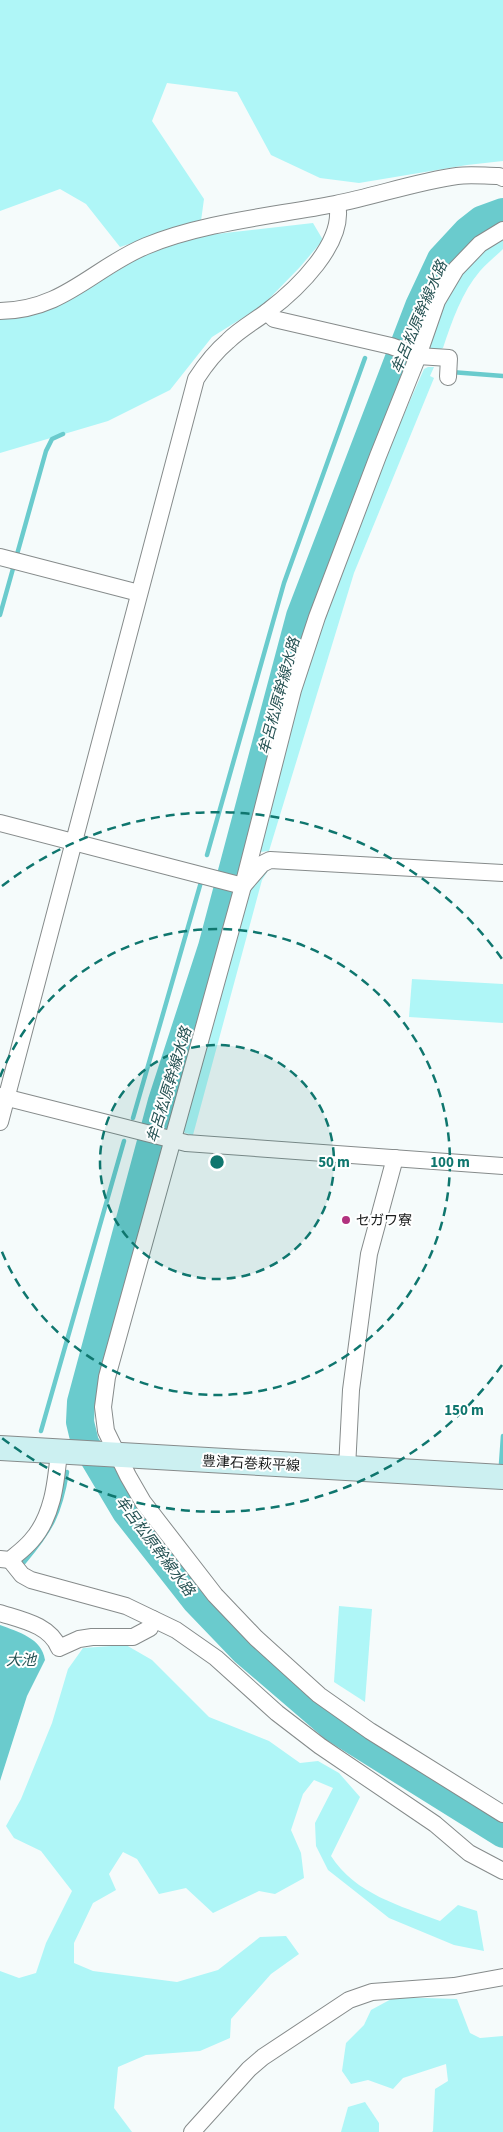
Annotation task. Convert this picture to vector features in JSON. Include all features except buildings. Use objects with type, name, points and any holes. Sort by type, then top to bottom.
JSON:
[{"type":"main road","name":"豊津石巻萩平線","points":[[0,1448],[503,1476]]},
{"type":"street","points":[[0,311],[45,304],[74,290],[114,262],[147,245],[195,230],[337,204],[406,186],[458,176],[498,176],[503,178]]},
{"type":"street","points":[[0,1122],[3,1097],[196,379],[206,364],[228,340],[290,294],[327,250],[338,225],[339,212],[337,204]]},
{"type":"street","points":[[503,230],[480,244],[456,269],[437,301],[414,355],[293,690],[107,1377],[102,1407],[112,1455],[143,1502],[215,1595],[256,1638],[320,1695],[370,1731],[503,1814]]},
{"type":"street","points":[[267,312],[274,319],[390,346],[414,355],[449,358],[448,371]]},
{"type":"street","points":[[9,560],[139,593]]},
{"type":"street","points":[[0,823],[241,885]]},
{"type":"street","points":[[241,885],[262,864],[270,860],[503,873]]},
{"type":"street","points":[[3,1097],[186,1143],[503,1166]]},
{"type":"street","points":[[347,1468],[351,1390],[368,1254],[396,1158]]},
{"type":"street","points":[[62,1452],[51,1505],[45,1519],[32,1541],[5,1560],[22,1575],[31,1580],[126,1606],[176,1630],[216,1658],[277,1713],[320,1746],[435,1824],[469,1853],[503,1871]]},
{"type":"street","points":[[0,1613],[29,1622],[46,1632],[56,1640],[59,1648],[79,1639],[133,1637],[150,1628],[153,1619]]},
{"type":"street","points":[[192,2132],[263,2056],[349,2000],[372,1992],[454,1986],[503,1977]]},
{"type":"shaded area","points":[[0,0],[503,0],[503,161],[359,183],[320,178],[271,155],[237,92],[167,83],[152,121],[204,199],[201,221],[120,247],[86,204],[60,189],[0,211]]},
{"type":"shaded area","points":[[313,223],[323,240],[300,267],[263,305],[212,337],[170,390],[108,421],[0,453],[0,317],[27,314],[91,287],[140,257],[198,236]]},
{"type":"shaded area","points":[[503,235],[503,249],[480,271],[468,288],[454,317],[443,348],[435,352],[426,348],[453,286],[478,254]]},
{"type":"shaded area","points":[[434,367],[430,376],[434,378],[354,573],[269,851],[260,852],[258,847],[287,738],[331,596],[382,465],[424,369]]},
{"type":"shaded area","points":[[271,866],[262,880],[193,1135],[185,1133],[182,1129],[247,890]]},
{"type":"shaded area","points":[[412,979],[503,984],[503,1023],[409,1017]]},
{"type":"shaded area","points":[[339,1606],[372,1609],[365,1702],[334,1682]]},
{"type":"shaded area","points":[[126,1645],[152,1660],[209,1717],[269,1741],[300,1763],[318,1761],[339,1773],[360,1797],[331,1856],[341,1869],[353,1880],[380,1897],[440,1921],[458,1905],[477,1911],[484,1951],[454,1945],[389,1918],[328,1870],[316,1846],[315,1823],[333,1788],[314,1780],[303,1794],[291,1830],[301,1853],[304,1878],[275,1894],[259,1891],[213,1913],[186,1888],[159,1894],[137,1859],[123,1852],[109,1874],[116,1890],[93,1903],[74,1943],[74,1963],[93,1971],[177,1982],[218,1970],[260,1937],[286,1936],[299,1954],[271,1974],[231,2019],[230,2038],[200,2051],[146,2055],[118,2067],[114,2108],[132,2132],[0,2132],[0,1971],[19,1978],[36,1973],[46,1943],[72,1891],[41,1851],[14,1838],[6,1826],[21,1799],[52,1723],[68,1669],[83,1648]]},
{"type":"shaded area","points":[[395,1997],[457,1999],[470,2033],[480,2038],[503,2036],[503,2132],[432,2132],[435,2089],[448,2081],[446,2064],[403,2078],[393,2089],[368,2080],[351,2084],[342,2071],[346,2043],[364,2025],[371,2010]]},
{"type":"shaded area","points":[[365,2102],[379,2123],[379,2132],[341,2132],[348,2107]]},
{"type":"water","name":"大池","points":[[0,1625],[21,1633],[34,1641],[43,1652],[45,1660],[27,1696],[0,1781]]},
{"type":"waterway","name":"牟呂松原幹線水路","points":[[503,212],[481,220],[467,231],[441,259],[419,306],[300,616],[212,947],[162,1101],[81,1402],[80,1422],[85,1443],[126,1512],[196,1601],[244,1651],[335,1729],[503,1834]]},
{"type":"waterway","points":[[207,855],[284,583],[365,358]]},
{"type":"waterway","points":[[451,372],[503,376]]},
{"type":"waterway","points":[[0,615],[46,451],[52,439],[63,434]]},
{"type":"waterway","points":[[133,1118],[201,882]]},
{"type":"waterway","points":[[41,1431],[124,1141]]},
{"type":"waterway","points":[[501,1464],[503,1436]]},
{"type":"waterway","points":[[24,1562],[48,1531],[53,1521],[61,1499],[67,1472]]},
{"type":"place","name":"セガワ寮","points":[[346,1220]]}]
